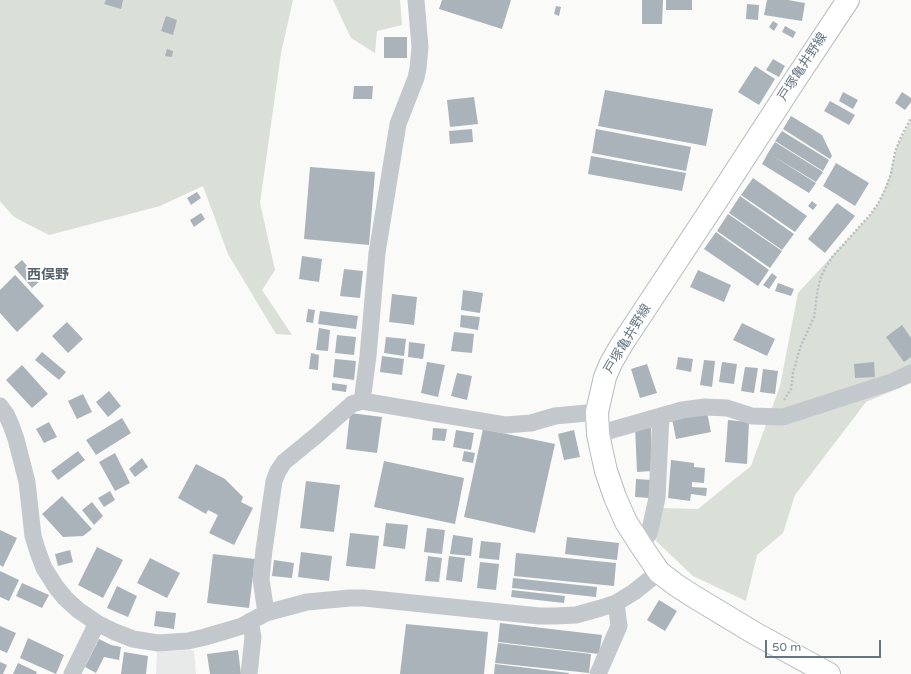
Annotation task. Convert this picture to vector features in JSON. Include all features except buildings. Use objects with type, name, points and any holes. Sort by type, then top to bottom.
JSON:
[{"type":"main road","name":"戸塚亀井野線","points":[[829,674],[737,623],[676,585],[659,572],[626,522],[615,497],[606,471],[598,434],[597,412],[605,377],[622,344],[790,86],[848,0]]},
{"type":"street","points":[[362,401],[368,356],[377,253],[398,124],[416,78],[418,68],[420,47],[416,0]]},
{"type":"street","points":[[598,434],[682,410],[705,406],[727,408],[752,416],[783,417],[894,381],[911,373]]},
{"type":"street","points":[[266,613],[261,579],[274,481],[278,471],[284,462],[352,404],[362,401],[505,425],[531,423],[555,416],[597,412]]},
{"type":"street","points":[[0,406],[16,439],[27,482],[33,536],[44,568],[56,588],[78,610],[114,632],[133,639],[166,643],[205,638],[229,630],[266,613],[307,602],[350,598],[364,598],[539,616],[576,615],[616,603],[634,592],[659,572]]},
{"type":"street","points":[[640,544],[649,534],[657,498],[662,416]]},
{"type":"street","points":[[598,674],[619,626],[616,603]]},
{"type":"street","points":[[250,621],[253,637],[250,674]]},
{"type":"street","points":[[72,674],[97,623]]},
{"type":"path","points":[[791,389],[793,373],[800,348],[814,317],[821,277],[833,256],[879,202],[885,190],[901,138],[911,118]]},
{"type":"shaded area","points":[[0,0],[293,0],[281,53],[260,203],[275,270],[262,290],[292,335],[276,334],[228,254],[203,186],[160,206],[49,235],[14,217],[0,201]]},
{"type":"shaded area","points":[[333,0],[400,0],[402,25],[377,31],[375,53],[351,38]]},
{"type":"shaded area","points":[[911,120],[911,383],[866,402],[795,495],[783,533],[757,555],[746,601],[693,576],[656,541],[662,508],[698,509],[751,466],[780,386],[798,293],[871,214],[879,202],[889,178],[897,146]]},
{"type":"shaded area","points":[[194,650],[196,674],[156,674],[157,651]]},
{"type":"district","name":"西俣野","points":[[48,275]]}]
